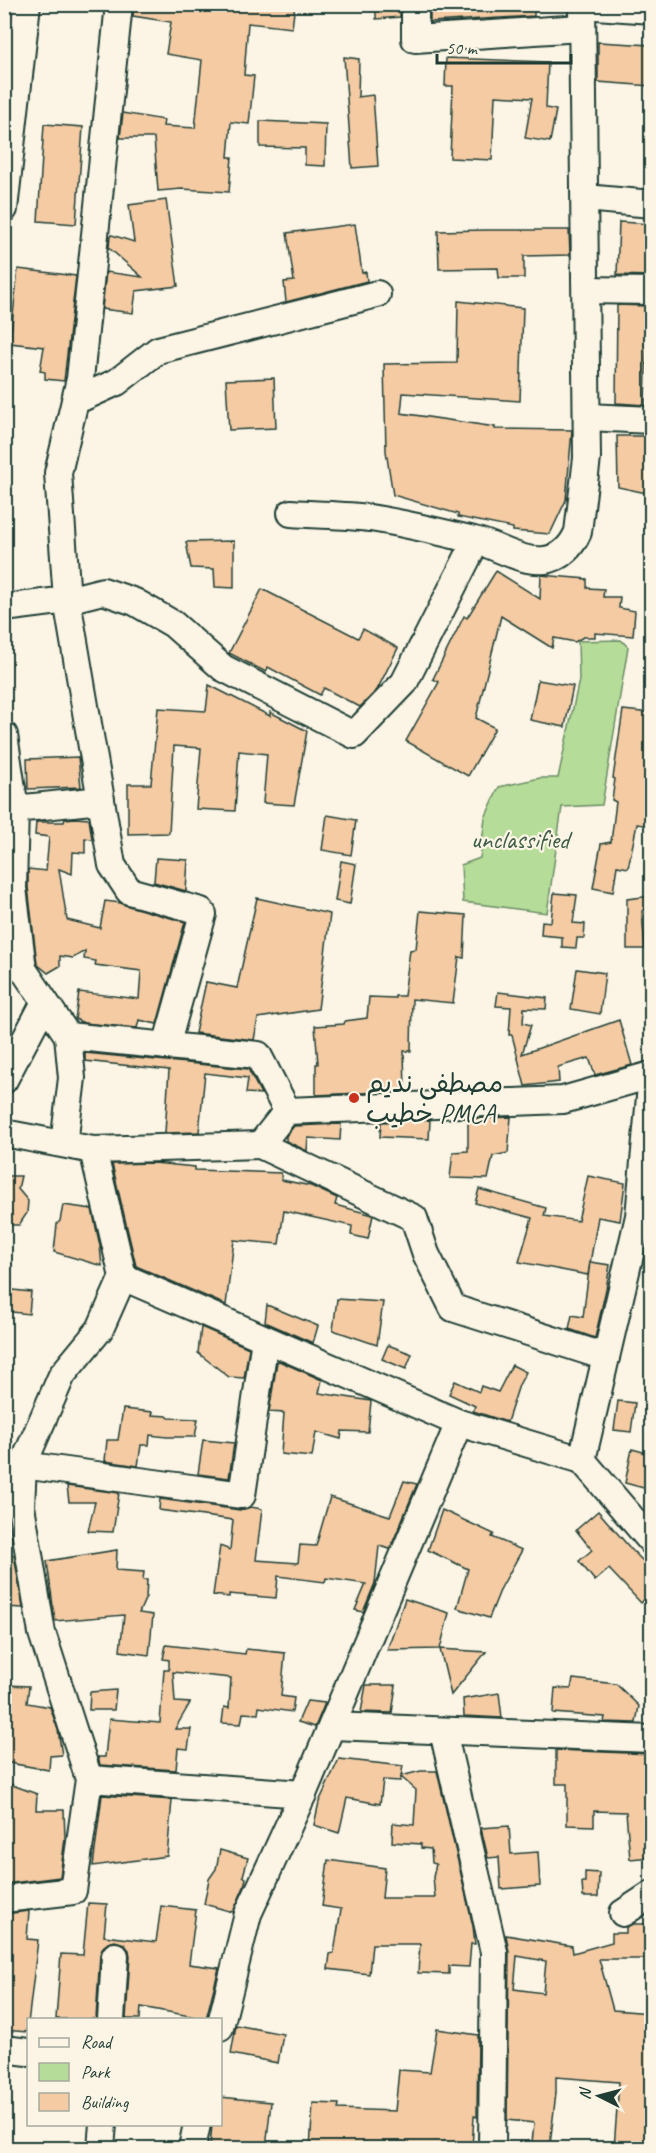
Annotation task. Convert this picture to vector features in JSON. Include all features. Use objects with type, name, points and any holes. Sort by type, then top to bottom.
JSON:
[{"type":"street","points":[[4,208],[27,4]]},
{"type":"street","points":[[119,4],[80,379],[58,473],[67,600],[112,865],[129,891],[201,911],[203,914],[166,1046]]},
{"type":"street","points":[[415,4],[415,39],[581,12],[651,10]]},
{"type":"street","points":[[291,513],[371,518],[476,541],[534,560],[556,557],[573,542],[580,520],[587,458],[581,12]]},
{"type":"street","points":[[585,198],[651,204]]},
{"type":"street","points":[[586,290],[651,291]]},
{"type":"street","points":[[75,400],[117,382],[158,350],[377,294]]},
{"type":"street","points":[[587,417],[651,420]]},
{"type":"street","points":[[4,608],[67,600],[103,591],[135,602],[172,624],[223,668],[354,735],[404,683],[476,541]]},
{"type":"street","points":[[4,735],[15,809],[9,888],[23,969],[68,1036],[72,1078],[64,1144]]},
{"type":"street","points":[[15,809],[101,800]]},
{"type":"street","points":[[4,1080],[45,1002]]},
{"type":"street","points":[[68,1036],[258,1055],[287,1111]]},
{"type":"street","points":[[260,1145],[287,1111],[563,1100],[651,1075],[645,1216],[606,1357],[582,1460]]},
{"type":"street","points":[[4,1132],[93,1150],[260,1145],[414,1218],[426,1254],[453,1308],[606,1357]]},
{"type":"street","points":[[4,1899],[73,1891],[89,1779],[42,1633],[16,1479],[62,1375],[100,1329],[123,1277],[93,1150]]},
{"type":"street","points":[[123,1277],[459,1423],[582,1460],[651,1542]]},
{"type":"street","points":[[16,1479],[242,1495],[265,1339]]},
{"type":"street","points":[[222,2019],[248,1914],[303,1794],[459,1423]]},
{"type":"street","points":[[332,1726],[651,1739]]},
{"type":"street","points":[[443,1731],[494,1953],[492,2148]]},
{"type":"street","points":[[89,1779],[303,1794]]},
{"type":"street","points":[[623,1913],[651,1894]]},
{"type":"street","points":[[111,2018],[115,1956]]},
{"type":"street","points":[[4,2049],[27,2052]]},
{"type":"street","points":[[101,2148],[103,2126]]},
{"type":"street","points":[[192,2148],[197,2126]]},
{"type":"green space","name":"unclassified","points":[[621,640],[628,647],[602,805],[562,807],[547,913],[463,902],[461,865],[480,858],[485,818],[499,787],[540,778],[558,778],[579,680],[578,641]]},
{"type":"building","points":[[134,4],[295,4],[292,28],[248,23],[244,75],[254,76],[249,124],[231,122],[228,157],[232,157],[229,192],[182,189],[158,191],[154,138],[120,138],[123,113],[164,120],[163,126],[195,128],[202,60],[166,54],[171,22],[133,16]]},
{"type":"building","points":[[376,4],[400,4],[400,17],[376,19]]},
{"type":"building","points":[[430,4],[534,4],[534,16],[430,22]]},
{"type":"building","points":[[598,42],[651,45],[651,86],[598,82]]},
{"type":"building","points":[[344,57],[359,59],[358,97],[373,95],[378,166],[352,168]]},
{"type":"building","points":[[446,58],[548,62],[546,108],[556,110],[550,142],[525,138],[532,98],[495,96],[492,160],[450,158],[453,86],[445,86]]},
{"type":"building","points":[[260,121],[326,124],[325,166],[305,165],[305,148],[260,147]]},
{"type":"building","points":[[44,124],[83,127],[76,224],[38,221]]},
{"type":"building","points":[[166,200],[178,286],[136,291],[133,313],[102,309],[106,272],[142,277],[109,248],[110,236],[134,242],[129,205]]},
{"type":"building","points":[[619,222],[651,224],[651,276],[617,275]]},
{"type":"building","points":[[355,224],[362,273],[366,272],[367,281],[286,302],[284,282],[294,281],[287,233]]},
{"type":"building","points":[[569,230],[570,255],[524,256],[524,278],[499,278],[498,268],[439,269],[438,231]]},
{"type":"building","points":[[18,269],[76,276],[64,381],[45,379],[45,372],[40,371],[44,347],[10,343]]},
{"type":"building","points":[[458,301],[523,308],[520,401],[403,393],[401,413],[495,427],[495,429],[572,430],[566,500],[550,534],[513,531],[513,528],[458,517],[458,514],[393,495],[386,451],[384,364],[457,363]]},
{"type":"building","points":[[617,305],[648,306],[645,405],[616,403]]},
{"type":"building","points":[[274,378],[276,428],[229,430],[226,380]]},
{"type":"building","points":[[617,436],[651,436],[651,494],[618,487]]},
{"type":"building","points":[[234,541],[234,588],[215,587],[214,569],[191,568],[186,542]]},
{"type":"building","points":[[496,571],[540,599],[541,575],[587,579],[587,588],[604,589],[603,597],[620,597],[619,608],[635,611],[633,636],[595,633],[595,637],[583,637],[575,642],[554,638],[552,648],[501,616],[476,718],[495,728],[468,776],[406,741],[439,682],[433,679],[464,616],[467,618]]},
{"type":"building","points":[[262,589],[358,638],[363,629],[398,648],[377,690],[360,707],[324,688],[320,695],[268,667],[266,672],[229,653]]},
{"type":"building","points":[[538,680],[573,686],[565,727],[530,720]]},
{"type":"building","points":[[209,685],[270,716],[270,712],[307,731],[294,805],[263,803],[267,754],[239,751],[235,811],[196,809],[201,748],[174,746],[169,833],[128,834],[128,784],[151,784],[158,708],[206,711]]},
{"type":"building","points":[[623,710],[651,713],[651,826],[637,824],[628,868],[617,866],[613,892],[593,888],[601,844],[611,842],[616,802],[612,800],[615,779],[613,778]]},
{"type":"building","points":[[78,757],[81,787],[28,789],[27,759]]},
{"type":"building","points":[[327,815],[356,820],[351,855],[322,850]]},
{"type":"building","points":[[65,819],[89,819],[92,839],[85,838],[85,853],[73,852],[72,874],[59,869],[67,920],[100,928],[105,901],[121,903],[185,922],[157,1024],[139,1020],[137,1028],[84,1023],[75,1019],[79,992],[139,999],[141,971],[95,965],[96,961],[84,959],[85,951],[73,958],[60,956],[60,966],[48,973],[37,964],[28,869],[46,871],[49,837],[35,835],[36,822],[64,822]]},
{"type":"building","points":[[156,858],[188,860],[186,891],[154,882]]},
{"type":"building","points":[[341,861],[356,864],[350,904],[335,901]]},
{"type":"building","points":[[554,893],[577,895],[573,923],[585,924],[584,938],[577,938],[576,948],[562,947],[562,937],[541,935],[542,921],[551,922]]},
{"type":"building","points":[[651,896],[651,902],[642,911],[645,949],[627,949],[627,899]]},
{"type":"building","points":[[257,898],[330,914],[318,1009],[258,1018],[254,1040],[195,1033],[206,982],[237,988]]},
{"type":"building","points":[[420,911],[466,915],[464,958],[459,957],[453,1003],[412,999],[411,1051],[404,1051],[405,1091],[316,1095],[316,1064],[318,1064],[315,1026],[344,1024],[345,1021],[367,1018],[369,997],[404,996],[410,950],[416,949]]},
{"type":"building","points":[[577,969],[605,973],[600,1014],[571,1009]]},
{"type":"building","points":[[498,992],[547,998],[546,1009],[524,1008],[523,1023],[531,1025],[522,1054],[619,1020],[632,1065],[595,1075],[589,1058],[558,1067],[559,1082],[525,1086],[512,1035],[509,1035],[511,1007],[496,1006]]},
{"type":"building","points":[[85,1053],[248,1069],[261,1094],[246,1093],[248,1078],[205,1073],[199,1132],[165,1133],[169,1070],[85,1061]]},
{"type":"building","points":[[511,1117],[508,1153],[493,1156],[488,1179],[450,1178],[453,1152],[468,1151],[468,1119]]},
{"type":"building","points":[[430,1120],[429,1139],[380,1137],[381,1122]]},
{"type":"building","points":[[341,1124],[340,1140],[308,1138],[307,1151],[286,1141],[286,1136],[294,1126]]},
{"type":"building","points":[[154,1163],[195,1167],[195,1170],[281,1173],[282,1180],[311,1186],[337,1198],[335,1205],[373,1215],[368,1239],[351,1235],[352,1226],[284,1211],[279,1244],[234,1240],[226,1305],[136,1266],[112,1164]]},
{"type":"building","points":[[4,1176],[21,1176],[18,1189],[28,1201],[27,1213],[19,1225],[4,1225]]},
{"type":"building","points":[[588,1176],[625,1183],[620,1221],[598,1217],[588,1275],[519,1262],[532,1218],[475,1203],[479,1189],[546,1208],[544,1216],[578,1221]]},
{"type":"building","points":[[63,1205],[92,1209],[102,1266],[54,1252],[57,1224],[60,1221]]},
{"type":"building","points":[[590,1262],[610,1265],[595,1338],[569,1329],[572,1315],[583,1317]]},
{"type":"building","points":[[4,1289],[31,1292],[29,1314],[4,1311]]},
{"type":"building","points":[[337,1299],[383,1302],[377,1345],[333,1330]]},
{"type":"building","points":[[267,1305],[318,1326],[313,1343],[265,1322]]},
{"type":"building","points":[[201,1327],[249,1348],[244,1378],[229,1377],[198,1353]]},
{"type":"building","points":[[388,1345],[412,1354],[406,1369],[382,1359]]},
{"type":"building","points":[[279,1361],[322,1380],[319,1393],[371,1401],[368,1432],[342,1431],[341,1439],[316,1432],[312,1457],[281,1454],[284,1413],[269,1412]]},
{"type":"building","points":[[512,1365],[526,1372],[519,1385],[507,1422],[473,1411],[475,1406],[449,1394],[455,1381],[479,1392],[481,1386],[498,1392]]},
{"type":"building","points":[[618,1401],[635,1403],[631,1432],[614,1430]]},
{"type":"building","points":[[123,1409],[153,1412],[152,1415],[169,1418],[198,1419],[195,1437],[150,1435],[149,1445],[141,1445],[138,1466],[105,1461],[107,1440],[118,1440]]},
{"type":"building","points":[[203,1440],[234,1443],[229,1478],[198,1474]]},
{"type":"building","points":[[632,1449],[651,1454],[651,1490],[625,1483]]},
{"type":"building","points":[[404,1481],[417,1484],[390,1549],[379,1546],[375,1583],[363,1612],[355,1610],[366,1584],[326,1578],[325,1582],[278,1576],[276,1598],[213,1595],[220,1546],[230,1550],[233,1520],[159,1510],[160,1499],[240,1510],[251,1507],[262,1509],[256,1560],[298,1563],[300,1545],[316,1546],[330,1497],[390,1516]]},
{"type":"building","points":[[67,1486],[119,1493],[113,1532],[88,1531],[95,1502],[69,1502]]},
{"type":"building","points":[[442,1510],[522,1550],[501,1588],[489,1618],[457,1608],[468,1569],[428,1550]]},
{"type":"building","points":[[598,1511],[651,1569],[651,1593],[641,1603],[609,1569],[595,1581],[579,1561],[592,1550],[576,1530]]},
{"type":"building","points":[[117,1550],[116,1570],[144,1572],[143,1580],[147,1580],[146,1597],[139,1613],[153,1615],[149,1655],[120,1651],[124,1615],[55,1621],[47,1561]]},
{"type":"building","points":[[4,1553],[14,1555],[23,1608],[4,1607]]},
{"type":"building","points":[[405,1599],[449,1613],[440,1649],[387,1650]]},
{"type":"building","points":[[166,1645],[245,1654],[246,1649],[285,1653],[281,1696],[294,1698],[292,1712],[259,1707],[258,1714],[243,1713],[241,1724],[222,1723],[224,1707],[229,1708],[231,1678],[173,1672],[175,1702],[190,1703],[175,1729],[191,1729],[188,1749],[178,1748],[176,1770],[100,1765],[98,1757],[105,1757],[109,1719],[160,1723],[164,1670],[169,1670],[169,1660],[163,1659]]},
{"type":"building","points":[[440,1649],[486,1652],[451,1695]]},
{"type":"building","points":[[573,1679],[616,1684],[639,1706],[636,1723],[604,1722],[605,1717],[553,1713],[555,1688],[571,1689]]},
{"type":"building","points":[[4,1685],[29,1686],[27,1703],[50,1707],[58,1730],[62,1755],[50,1756],[49,1770],[4,1762]]},
{"type":"building","points":[[366,1685],[396,1685],[392,1713],[361,1712]]},
{"type":"building","points":[[116,1690],[114,1710],[89,1710],[90,1692]]},
{"type":"building","points":[[499,1693],[502,1718],[464,1716],[463,1699]]},
{"type":"building","points":[[307,1701],[325,1703],[315,1727],[298,1722]]},
{"type":"building","points":[[556,1750],[651,1754],[651,1857],[630,1859],[626,1812],[594,1811],[594,1826],[567,1825],[567,1784],[556,1784]]},
{"type":"building","points":[[339,1759],[403,1766],[401,1776],[421,1771],[437,1771],[473,1926],[475,1944],[471,1944],[469,1967],[449,1966],[449,1974],[418,1973],[420,1944],[372,1944],[369,1974],[328,1969],[330,1954],[334,1953],[341,1909],[322,1906],[328,1860],[385,1868],[382,1898],[435,1898],[433,1877],[436,1864],[432,1863],[431,1849],[421,1848],[421,1844],[392,1842],[393,1823],[414,1825],[416,1790],[401,1777],[400,1781],[383,1780],[380,1804],[347,1798],[339,1833],[314,1825],[319,1802]]},
{"type":"building","points":[[4,1782],[37,1794],[36,1810],[64,1810],[65,1838],[60,1877],[4,1884]]},
{"type":"building","points":[[102,1795],[172,1800],[167,1856],[93,1866]]},
{"type":"building","points":[[509,1826],[511,1854],[538,1852],[540,1886],[501,1889],[499,1857],[488,1858],[481,1828]]},
{"type":"building","points":[[220,1850],[248,1858],[243,1876],[246,1878],[244,1887],[233,1912],[204,1904],[209,1879],[216,1869]]},
{"type":"building","points":[[585,1872],[599,1873],[598,1897],[583,1897],[582,1882],[585,1882]]},
{"type":"building","points":[[88,1903],[107,1904],[104,1936],[156,1942],[161,1906],[196,1910],[189,1964],[219,1968],[206,2018],[141,2007],[140,2018],[126,2018],[130,1956],[124,1944],[115,1941],[103,1947],[100,1954],[96,2018],[56,2018],[61,1954],[83,1955]]},
{"type":"building","points":[[29,1911],[27,1939],[38,1940],[27,2032],[4,2030],[4,1914]]},
{"type":"building","points":[[633,1924],[651,1924],[651,1959],[599,1959],[613,2010],[651,2013],[649,2148],[614,2148],[619,2082],[556,2077],[550,2145],[532,2143],[534,2123],[507,2120],[509,1952],[506,1935],[572,1946],[573,1953],[612,1942],[612,1933],[626,1933],[626,1927]],"holes":[[[517,1956],[546,1961],[543,1993],[514,1989]]]},
{"type":"building","points":[[236,2025],[283,2034],[278,2063],[231,2054]]},
{"type":"building","points":[[437,2029],[478,2035],[477,2117],[474,2116],[472,2148],[310,2148],[313,2103],[339,2104],[338,2109],[395,2111],[399,2070],[430,2072]]},
{"type":"building","points":[[222,2097],[271,2102],[266,2148],[210,2148],[212,2126],[222,2126]]},
{"type":"place","name":"مصطفى نديم خطيب PMCA","points":[[354,1098]]}]
